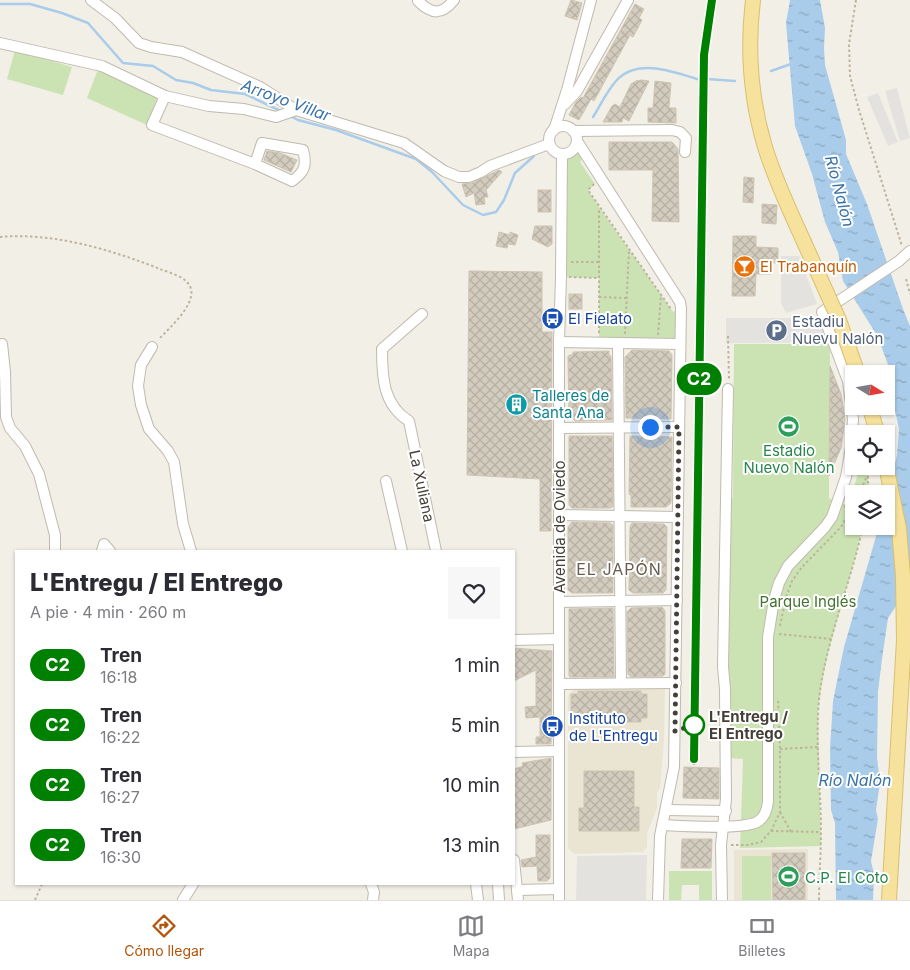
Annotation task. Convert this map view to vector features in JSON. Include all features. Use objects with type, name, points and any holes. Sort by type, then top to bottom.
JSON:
[{"type":"main road","points":[[753,0],[750,44],[752,80],[757,115],[765,148],[782,192],[839,320],[855,365]]},
{"type":"main road","points":[[888,475],[900,528],[904,640],[889,900]]},
{"type":"street","points":[[91,0],[115,18],[139,43],[182,52],[260,87],[295,111],[404,144],[444,171],[459,178],[469,177],[490,166],[549,144]]},
{"type":"street","points":[[418,1],[431,10],[441,12],[447,10],[454,0]]},
{"type":"street","points":[[591,0],[567,90],[567,139],[585,156],[680,302],[681,308],[674,767],[661,831],[658,900]]},
{"type":"street","points":[[566,104],[577,91],[628,0]]},
{"type":"street","points":[[0,42],[102,66],[165,96],[209,106],[244,109],[276,117],[295,111]]},
{"type":"street","points":[[567,90],[567,139],[554,151],[549,144],[550,136],[567,139],[672,130],[680,132],[686,138],[686,152]]},
{"type":"street","points":[[165,96],[152,125],[255,164],[292,181],[302,174],[307,162],[304,150],[262,143],[255,164]]},
{"type":"street","name":"Avenida de Oviedo","points":[[559,900],[559,342],[567,139]]},
{"type":"street","points":[[661,831],[756,823],[766,812],[768,802],[768,637],[774,600],[779,583],[788,566],[832,517],[846,477],[851,447],[852,397],[843,364],[822,312],[904,256]]},
{"type":"street","name":"La Xuliana","points":[[422,314],[382,349],[382,375],[389,401],[402,417],[409,421],[436,550]]},
{"type":"street","points":[[559,342],[680,344]]},
{"type":"street","points":[[621,684],[619,428],[622,343]]},
{"type":"street","points":[[2,344],[6,417],[10,428],[25,446],[39,474],[55,535],[56,550]]},
{"type":"street","points":[[152,347],[141,365],[138,386],[141,405],[149,428],[168,451],[174,462],[183,524],[191,550]]},
{"type":"street","points":[[722,900],[721,845],[726,811],[725,689],[723,667],[728,389]]},
{"type":"street","points":[[559,428],[679,427]]},
{"type":"street","points":[[386,482],[402,550]]},
{"type":"street","points":[[560,515],[678,517]]},
{"type":"street","points":[[102,550],[104,544],[109,550]]},
{"type":"street","points":[[559,602],[677,600]]},
{"type":"street","points":[[515,640],[559,639]]},
{"type":"street","points":[[560,684],[676,683]]},
{"type":"street","points":[[515,752],[559,751]]},
{"type":"street","points":[[666,810],[726,811]]},
{"type":"street","points":[[515,872],[517,895],[559,889]]},
{"type":"street","points":[[183,900],[192,885]]},
{"type":"street","points":[[371,885],[374,892],[373,900]]},
{"type":"street","points":[[476,885],[478,900]]},
{"type":"street","points":[[498,885],[499,900]]},
{"type":"path","points":[[856,0],[849,44],[850,76],[904,256]]},
{"type":"path","points":[[595,184],[588,190],[673,312],[681,308]]},
{"type":"path","points":[[599,343],[600,207]]},
{"type":"path","points":[[0,236],[52,239],[107,250],[138,260],[186,281],[191,289],[190,301],[187,307],[152,347]]},
{"type":"path","points":[[622,343],[629,249]]},
{"type":"path","points":[[561,262],[599,262]]},
{"type":"path","points":[[562,277],[599,278]]},
{"type":"path","points":[[906,279],[910,294]]},
{"type":"path","points":[[658,343],[661,295]]},
{"type":"path","points":[[599,298],[626,298]]},
{"type":"path","points":[[728,336],[730,374],[728,389]]},
{"type":"path","points":[[778,642],[786,597],[792,581],[802,567],[845,522]]},
{"type":"path","points":[[819,900],[821,832],[818,712],[820,693],[831,639],[860,535]]},
{"type":"path","points":[[779,634],[831,639]]},
{"type":"path","points":[[721,845],[748,845],[761,842],[772,831],[780,812],[778,693]]},
{"type":"path","points":[[780,748],[818,747]]},
{"type":"path","points":[[780,812],[791,832]]},
{"type":"path","points":[[772,831],[821,832]]},
{"type":"path","points":[[35,900],[42,885]]},
{"type":"shaded area","points":[[897,88],[910,138],[900,141],[885,91]]},
{"type":"shaded area","points":[[878,93],[898,142],[888,146],[867,97]]},
{"type":"shaded area","points":[[781,256],[799,256],[817,304],[786,313],[781,303]]},
{"type":"shaded area","name":"Estadiu Nuevu Nalón","points":[[726,318],[821,318],[831,342],[726,343]]},
{"type":"shaded area","points":[[665,688],[664,740],[660,789],[657,792],[657,808],[647,834],[647,847],[643,852],[574,854],[568,848],[568,695],[574,689]]},
{"type":"shaded area","points":[[808,849],[808,900],[734,900],[734,850]]},
{"type":"shaded area","points":[[647,855],[646,900],[576,900],[577,856]]},
{"type":"green space","points":[[15,50],[72,67],[63,95],[7,79]]},
{"type":"green space","points":[[98,69],[158,95],[147,125],[87,98]]},
{"type":"green space","points":[[572,151],[585,156],[580,162],[595,184],[588,190],[599,207],[673,312],[681,308],[680,344],[599,343],[599,278],[562,277],[562,154]]},
{"type":"green space","name":"Parque Inglés","points":[[734,344],[830,344],[830,366],[841,394],[845,420],[841,448],[829,476],[829,498],[845,504],[845,535],[861,535],[821,687],[818,712],[821,846],[740,848],[743,759],[726,758],[726,498],[733,498]]},
{"type":"green space","points":[[857,475],[868,475],[868,485],[855,485]]},
{"type":"green space","points":[[742,856],[771,856],[771,900],[742,900]]},
{"type":"green space","points":[[669,871],[712,871],[712,900],[699,900],[699,885],[682,885],[681,900],[669,900]]},
{"type":"water","name":"Río Nalón","points":[[790,0],[820,0],[825,28],[825,65],[846,140],[846,154],[867,204],[910,326],[910,585],[888,618],[878,692],[877,757],[880,783],[876,810],[878,819],[871,861],[874,874],[873,900],[836,900],[835,823],[831,810],[830,748],[833,701],[844,647],[876,535],[895,535],[895,485],[890,485],[892,475],[895,475],[899,429],[895,410],[895,365],[888,365],[878,337],[843,281],[838,252],[825,222],[812,174],[795,126],[786,23]]},
{"type":"building","points":[[571,0],[582,3],[577,20],[565,16]]},
{"type":"building","points":[[635,4],[644,9],[639,18],[642,20],[633,37],[630,35],[594,101],[591,99],[579,120],[569,115],[576,102],[581,97],[583,98]]},
{"type":"building","points":[[641,80],[649,81],[629,121],[623,118],[622,122],[603,122],[612,106],[615,104],[620,107],[631,84]]},
{"type":"building","points":[[655,81],[671,83],[669,108],[676,108],[676,123],[648,122],[648,108],[653,108]]},
{"type":"building","points":[[609,142],[672,142],[678,149],[679,222],[652,221],[653,170],[609,170]]},
{"type":"building","points":[[267,151],[280,153],[297,160],[291,172],[264,160]]},
{"type":"building","points":[[499,170],[502,172],[486,190],[488,197],[484,197],[485,204],[476,205],[474,193],[466,197],[462,184],[472,183]]},
{"type":"building","points":[[744,177],[754,178],[753,203],[743,202]]},
{"type":"building","points":[[538,190],[551,190],[551,212],[538,212]]},
{"type":"building","points":[[762,204],[777,205],[776,224],[762,223]]},
{"type":"building","points":[[535,226],[552,226],[552,244],[548,247],[532,239]]},
{"type":"building","points":[[499,232],[510,235],[510,232],[518,235],[515,245],[508,244],[507,248],[496,246]]},
{"type":"building","name":"El Trabanquín","points":[[733,236],[756,236],[756,247],[778,248],[778,263],[771,263],[771,274],[756,274],[755,296],[732,296]]},
{"type":"building","name":"Talleres de Santa Ana","points":[[469,271],[542,272],[542,332],[552,332],[551,531],[540,531],[540,479],[467,475]]},
{"type":"building","points":[[569,294],[582,294],[582,309],[569,309]]},
{"type":"building","points":[[632,350],[669,351],[672,355],[671,419],[626,418],[625,357]]},
{"type":"building","points":[[609,351],[611,356],[612,420],[575,421],[569,415],[568,356],[573,354],[573,352]]},
{"type":"building","points":[[830,366],[841,394],[845,420],[841,448],[829,476]]},
{"type":"building","points":[[569,436],[612,436],[613,506],[611,508],[572,508],[569,505]]},
{"type":"building","points":[[630,436],[672,437],[671,503],[666,507],[631,507],[631,496],[629,494]]},
{"type":"building","points":[[572,522],[610,523],[613,525],[613,593],[572,593],[568,590],[568,527]]},
{"type":"building","points":[[632,523],[664,524],[667,527],[666,590],[663,593],[633,593],[629,590],[630,527]]},
{"type":"building","points":[[662,607],[665,611],[665,674],[663,676],[631,677],[628,674],[627,612],[631,608]]},
{"type":"building","points":[[613,608],[614,677],[570,677],[569,609]]},
{"type":"building","points":[[515,648],[552,651],[551,744],[536,744],[536,737],[540,737],[540,717],[526,718],[525,707],[536,706],[536,670],[515,680]]},
{"type":"building","points":[[578,691],[641,691],[641,694],[647,694],[647,718],[641,718],[641,722],[578,722],[578,719],[571,719],[571,694],[578,694]]},
{"type":"building","points":[[551,758],[551,820],[515,829],[515,769],[523,766],[522,763]]},
{"type":"building","name":"L'Entregu / El Entrego","points":[[684,767],[719,768],[719,799],[683,798]]},
{"type":"building","points":[[584,771],[634,771],[634,807],[639,807],[639,831],[579,831],[579,808],[584,808]]},
{"type":"building","points":[[536,835],[550,835],[550,878],[547,881],[538,881],[537,866],[522,867],[521,860],[536,857]]},
{"type":"building","points":[[682,839],[712,839],[711,868],[681,868]]},
{"type":"building","name":"C.P. El Coto","points":[[772,853],[805,853],[805,900],[773,900]]},
{"type":"waterway","name":"Arroyo Villar","points":[[0,4],[30,4],[62,13],[88,23],[123,63],[153,66],[176,80],[193,83],[211,90],[245,94],[283,112]]},
{"type":"waterway","name":"Arroyo Villar","points":[[771,71],[791,64]]},
{"type":"waterway","name":"Arroyo Villar","points":[[593,117],[616,81],[624,74],[634,70],[655,68],[697,79]]},
{"type":"waterway","name":"Arroyo Villar","points":[[707,79],[735,81]]},
{"type":"waterway","name":"Arroyo Villar","points":[[290,116],[336,130],[416,159],[432,172],[463,205],[483,215],[496,212],[504,200],[515,173],[534,156]]},
{"type":"railway","points":[[694,765],[704,55],[712,0]]},
{"type":"train","name":"C2","points":[[694,759],[704,55],[712,0]]},
{"type":"place","name":"El Trabanquín","points":[[744,266]]},
{"type":"place","name":"El Fielato","points":[[552,318]]},
{"type":"place","name":"Estadiu Nuevu Nalón","points":[[776,330]]},
{"type":"place","name":"Talleres de Santa Ana","points":[[516,404]]},
{"type":"place","name":"Estadio Nuevo Nalón","points":[[789,427]]},
{"type":"place","name":"L'Entregu / El Entrego","points":[[694,725]]},
{"type":"place","name":"Instituto de L'Entregu","points":[[553,727]]},
{"type":"place","name":"C.P. El Coto","points":[[789,877]]},
{"type":"district","name":"EL JAPÓN","points":[[619,569]]},
{"type":"route","points":[[650,427],[679,427],[675,731],[694,725]]}]
